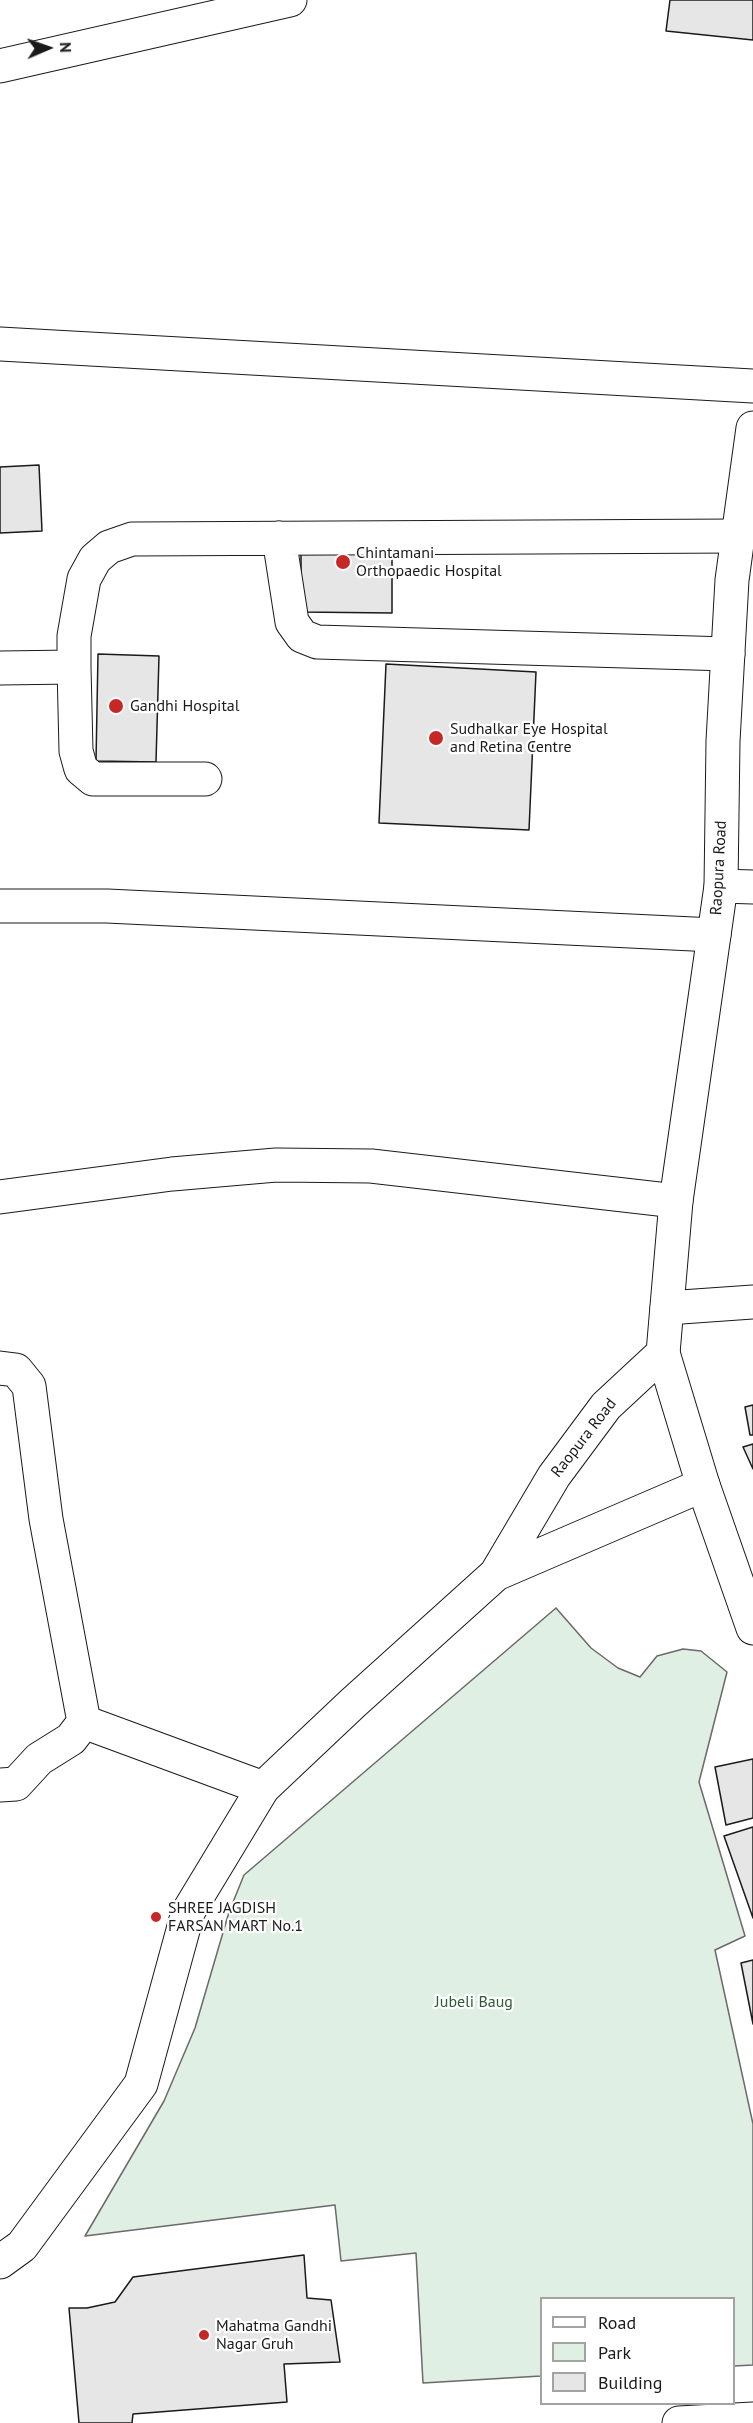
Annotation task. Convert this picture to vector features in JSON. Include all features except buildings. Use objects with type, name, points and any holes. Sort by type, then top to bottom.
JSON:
[{"type":"street","points":[[0,66],[290,0]]},
{"type":"street","points":[[0,344],[753,386]]},
{"type":"street","name":"Raopura Road","points":[[496,1574],[554,1476],[606,1406],[663,1353],[676,1201],[721,886],[723,741],[728,654],[743,580],[738,536],[753,428]]},
{"type":"street","points":[[204,779],[93,779],[81,769],[76,751],[74,636],[84,579],[94,558],[109,547],[132,539],[738,536]]},
{"type":"street","points":[[279,538],[292,622],[302,636],[317,642],[728,654]]},
{"type":"street","points":[[0,668],[74,667]]},
{"type":"street","points":[[721,886],[753,887]]},
{"type":"street","points":[[0,906],[107,906],[714,935]]},
{"type":"street","points":[[0,1197],[172,1174],[288,1165],[372,1166],[676,1201]]},
{"type":"street","points":[[667,1308],[753,1302]]},
{"type":"street","points":[[663,1353],[703,1485],[753,1628]]},
{"type":"street","points":[[0,1368],[16,1370],[29,1386],[46,1519],[84,1722]]},
{"type":"street","points":[[0,2262],[22,2246],[141,2084],[188,1912],[263,1788],[496,1574],[703,1485]]},
{"type":"street","points":[[84,1722],[263,1788]]},
{"type":"street","points":[[0,1785],[16,1784],[39,1759],[70,1739],[84,1722]]},
{"type":"street","points":[[679,2423],[753,2419]]},
{"type":"green space","name":"Jubeli Baug","points":[[556,1608],[591,1648],[618,1668],[640,1677],[657,1656],[683,1649],[701,1651],[727,1672],[699,1782],[745,1936],[715,1950],[753,2124],[753,2365],[735,2366],[735,2297],[540,2297],[540,2376],[423,2383],[416,2253],[341,2261],[335,2205],[85,2236],[164,2101],[195,2028],[229,1912],[244,1875]]},
{"type":"place","name":"Chintamani Orthopaedic Hospital","points":[[343,562]]},
{"type":"place","name":"Gandhi Hospital","points":[[116,706]]},
{"type":"place","name":"Sudhalkar Eye Hospital and Retina Centre","points":[[436,738]]},
{"type":"place","name":"SHREE JAGDISH FARSAN MART No.1","points":[[156,1917]]},
{"type":"place","name":"Mahatma Gandhi Nagar Gruh","points":[[204,2335]]}]
